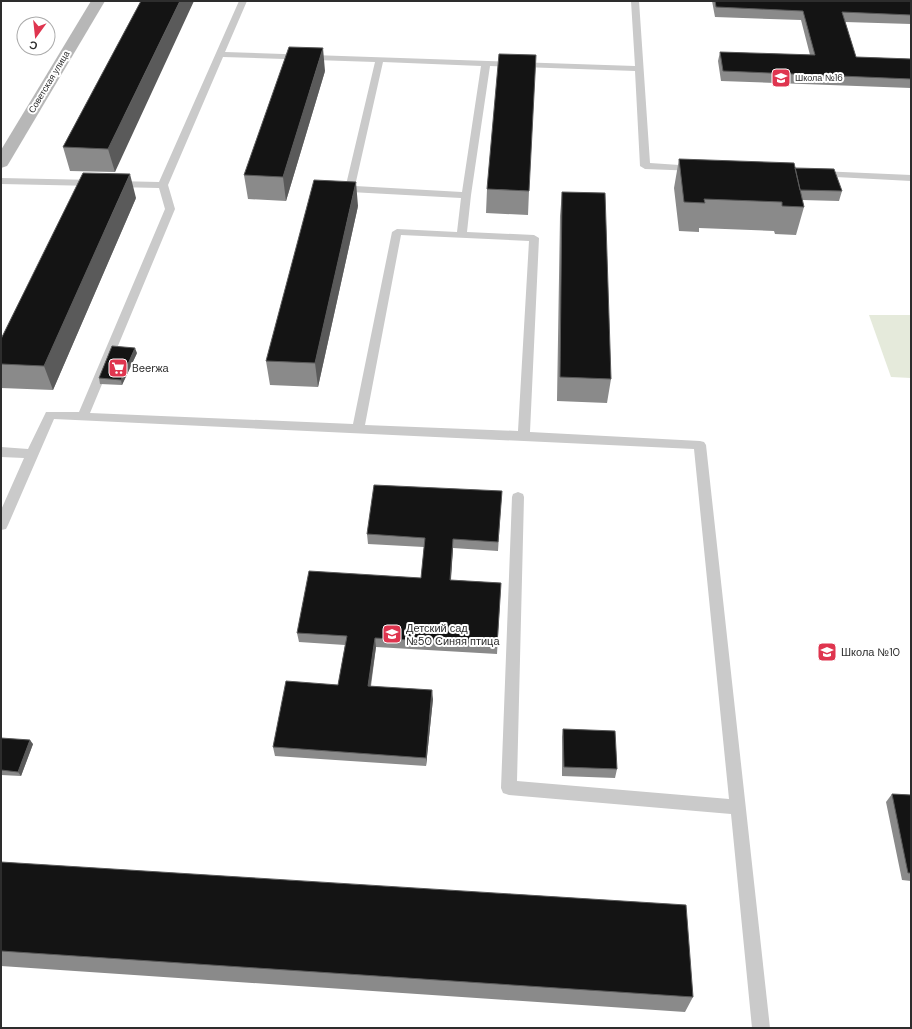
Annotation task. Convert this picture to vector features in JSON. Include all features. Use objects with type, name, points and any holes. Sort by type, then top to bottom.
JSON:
[{"type":"main road","name":"Советская улица","points":[[1,163],[98,1]]},
{"type":"lane","points":[[83,416],[170,208],[163,185],[243,1]]},
{"type":"lane","points":[[635,1],[645,166],[701,169]]},
{"type":"lane","points":[[220,54],[639,69]]},
{"type":"lane","points":[[380,59],[350,189],[466,195]]},
{"type":"lane","points":[[462,235],[466,195],[486,63]]},
{"type":"lane","points":[[811,174],[911,178]]},
{"type":"lane","points":[[1,181],[163,185]]},
{"type":"lane","points":[[358,428],[397,232],[534,238],[524,436]]},
{"type":"lane","points":[[1,525],[50,415],[358,428],[700,445],[760,1028]]},
{"type":"lane","points":[[1,452],[32,454]]},
{"type":"lane","points":[[518,497],[509,788],[738,807]]},
{"type":"shaded area","points":[[869,315],[911,315],[911,378],[891,377]]},
{"type":"building","points":[[141,1],[180,1],[108,149],[63,147]]},
{"type":"building","points":[[715,1],[911,1],[911,15],[842,12],[856,57],[911,59],[911,79],[723,71],[720,52],[815,55],[803,11],[716,7]]},
{"type":"building","points":[[289,47],[323,48],[283,177],[244,175]]},
{"type":"building","points":[[499,54],[536,55],[529,191],[487,189]]},
{"type":"building","points":[[679,159],[794,163],[804,207],[782,206],[782,202],[704,199],[705,203],[684,202]]},
{"type":"building","points":[[795,168],[834,169],[842,191],[800,190]]},
{"type":"building","points":[[83,173],[130,174],[44,366],[1,364],[1,339]]},
{"type":"building","points":[[314,180],[356,182],[315,363],[266,361]]},
{"type":"building","points":[[562,192],[605,193],[611,379],[560,377]]},
{"type":"building","name":"Beerжа","points":[[112,346],[135,348],[121,380],[99,378]]},
{"type":"building","points":[[374,485],[502,491],[498,542],[453,539],[450,580],[501,583],[497,645],[375,638],[368,686],[432,690],[426,758],[273,747],[286,681],[338,685],[347,636],[297,633],[309,571],[421,578],[425,538],[367,534]]},
{"type":"building","points":[[563,729],[615,731],[617,769],[564,767]]},
{"type":"building","points":[[1,738],[30,740],[18,772],[1,770]]},
{"type":"building","points":[[892,794],[911,795],[911,873],[908,873]]},
{"type":"building","points":[[1,862],[686,905],[693,997],[1,951]]},
{"type":"place","name":"Школа №16","points":[[781,78]]},
{"type":"place","name":"Beerжа","points":[[118,368]]},
{"type":"place","name":"Детский сад №50 Синяя птица","points":[[392,634]]},
{"type":"place","name":"Школа №10","points":[[827,652]]}]
